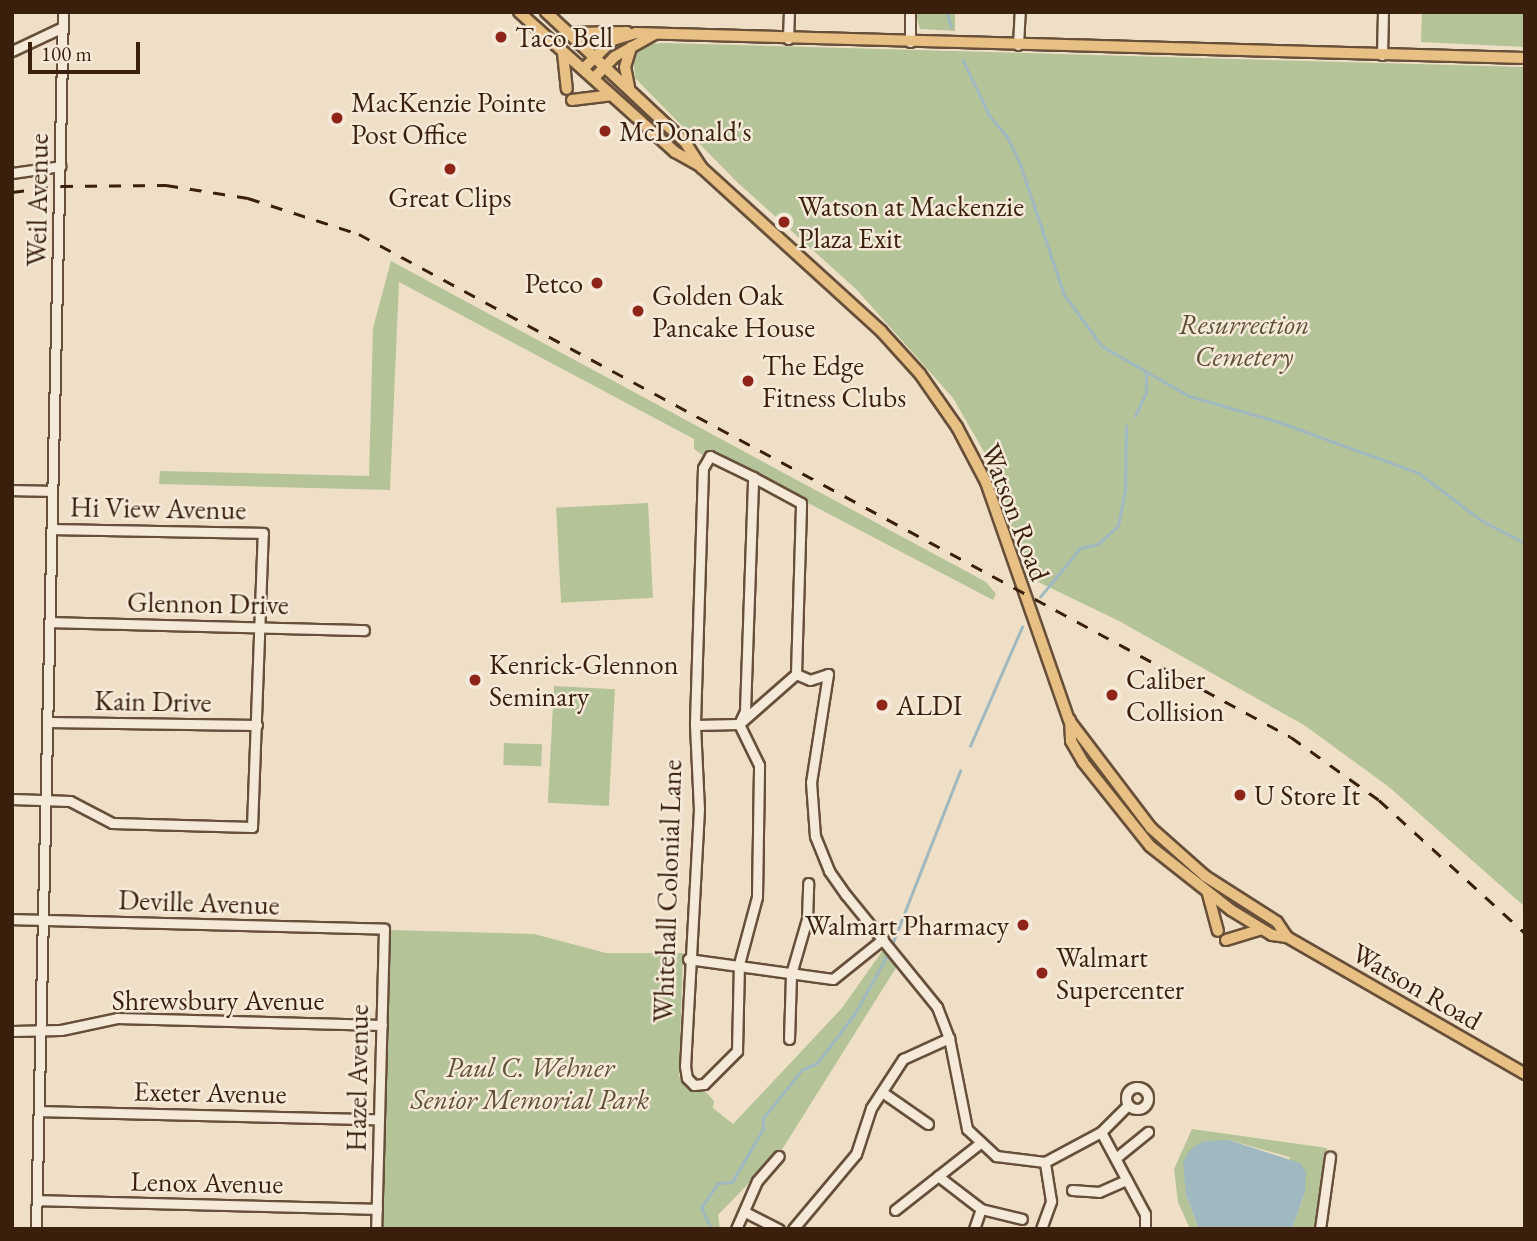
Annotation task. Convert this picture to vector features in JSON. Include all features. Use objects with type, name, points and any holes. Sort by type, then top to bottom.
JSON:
[{"type":"main road","name":"Watson Road","points":[[519,12],[675,152],[702,168],[881,331],[945,408],[993,500],[1069,720],[1072,741],[1114,806],[1150,846],[1208,894],[1261,929],[1287,937],[1525,1074]]},
{"type":"main road","name":"Watson Road","points":[[546,12],[606,64],[685,142],[702,168]]},
{"type":"main road","points":[[569,33],[1525,58]]},
{"type":"main road","points":[[583,69],[613,40],[636,33]]},
{"type":"main road","points":[[594,78],[606,64],[654,34]]},
{"type":"main road","points":[[629,87],[625,67],[631,47]]},
{"type":"main road","points":[[562,51],[567,89]]},
{"type":"main road","points":[[572,100],[611,95]]},
{"type":"main road","name":"Watson Road","points":[[1069,720],[1151,828],[1205,876],[1277,922],[1287,937]]},
{"type":"main road","points":[[1208,894],[1222,936],[1261,929]]},
{"type":"street","name":"Weil Avenue","points":[[36,1229],[64,12]]},
{"type":"street","points":[[788,38],[789,12]]},
{"type":"street","points":[[910,12],[910,42]]},
{"type":"street","points":[[1018,45],[1020,12]]},
{"type":"street","points":[[1382,55],[1383,12]]},
{"type":"street","points":[[12,51],[63,27]]},
{"type":"street","points":[[12,173],[61,166]]},
{"type":"street","name":"Whitehall Colonial Lane","points":[[739,964],[737,1051],[704,1084],[694,1085],[687,1078],[688,959],[698,823],[695,725],[703,468],[710,456],[753,477]]},
{"type":"street","points":[[695,725],[739,724],[796,674],[801,503],[753,477],[745,711],[739,724]]},
{"type":"street","points":[[12,490],[52,491]]},
{"type":"street","name":"Hi View Avenue","points":[[53,528],[262,533],[260,628]]},
{"type":"street","name":"Glennon Drive","points":[[51,622],[365,630]]},
{"type":"street","points":[[12,799],[77,803],[112,823],[252,827],[260,628]]},
{"type":"street","points":[[796,674],[810,680],[828,674],[811,782],[815,836],[830,871],[937,1007],[949,1038],[967,1129],[980,1143],[1005,1160],[1045,1162],[1101,1132],[1128,1105]]},
{"type":"street","name":"Kain Drive","points":[[48,722],[257,725]]},
{"type":"street","points":[[739,724],[759,765],[757,897],[739,964]]},
{"type":"street","points":[[789,1039],[791,974],[807,919],[808,883]]},
{"type":"street","name":"Deville Avenue","points":[[12,919],[384,929]]},
{"type":"street","name":"Hazel Avenue","points":[[376,1229],[384,929]]},
{"type":"street","points":[[688,959],[833,979],[883,939]]},
{"type":"street","name":"Shrewsbury Avenue","points":[[12,1031],[41,1031],[117,1018],[382,1025]]},
{"type":"street","points":[[793,1229],[856,1154],[871,1108],[912,1051],[949,1038]]},
{"type":"street","points":[[882,1092],[928,1124]]},
{"type":"street","name":"Exeter Avenue","points":[[40,1111],[379,1119]]},
{"type":"street","points":[[1101,1132],[1117,1157],[1145,1214],[1145,1228]]},
{"type":"street","points":[[1117,1157],[1148,1132]]},
{"type":"street","points":[[895,1210],[980,1143]]},
{"type":"street","points":[[736,1229],[757,1181],[779,1156]]},
{"type":"street","points":[[1320,1229],[1330,1157]]},
{"type":"street","points":[[1041,1229],[1051,1201],[1045,1162]]},
{"type":"street","points":[[938,1176],[981,1209],[1022,1219]]},
{"type":"street","points":[[1072,1190],[1099,1192],[1126,1180]]},
{"type":"street","name":"Lenox Avenue","points":[[37,1200],[377,1209]]},
{"type":"street","points":[[974,1229],[981,1209]]},
{"type":"street","points":[[745,1212],[779,1229]]},
{"type":"green space","points":[[915,12],[955,12],[955,31],[920,29]]},
{"type":"green space","points":[[1422,12],[1525,12],[1525,47],[1421,42]]},
{"type":"green space","name":"Resurrection Cemetery","points":[[649,44],[1525,67],[1525,907],[1389,787],[1304,725],[1119,621],[1030,578],[987,457],[953,398],[856,289],[738,183],[635,78],[633,53]]},
{"type":"green space","points":[[391,261],[986,582],[996,594],[993,600],[707,450],[704,456],[694,449],[694,439],[399,282],[390,490],[159,484],[160,471],[369,476],[373,328]]},
{"type":"green space","points":[[648,503],[653,598],[561,603],[556,508]]},
{"type":"green space","points":[[554,686],[615,689],[609,806],[548,803]]},
{"type":"green space","points":[[504,743],[542,744],[541,766],[503,765]]},
{"type":"green space","name":"Paul C. Wehner Senior Memorial Park","points":[[389,930],[534,934],[606,953],[683,953],[679,1076],[688,1088],[705,1091],[714,1101],[713,1108],[733,1124],[842,1008],[883,950],[899,963],[783,1148],[718,1215],[720,1229],[381,1229]]},
{"type":"green space","points":[[1192,1129],[1327,1148],[1316,1229],[1292,1229],[1305,1192],[1289,1157],[1229,1140],[1186,1195],[1199,1229],[1190,1229],[1178,1202],[1174,1169]]},
{"type":"water","points":[[1229,1140],[1300,1163],[1306,1172],[1305,1192],[1292,1229],[1199,1229],[1186,1195],[1183,1161],[1191,1149],[1204,1141]]},
{"type":"waterway","points":[[947,12],[951,26]]},
{"type":"waterway","points":[[963,60],[990,116],[1007,136],[1020,163],[1064,294],[1102,346],[1189,396],[1279,422],[1419,473],[1481,520],[1525,543]]},
{"type":"waterway","points":[[1135,416],[1146,392],[1146,373]]},
{"type":"waterway","points":[[1040,597],[1080,548],[1098,544],[1118,526],[1125,491],[1126,426]]},
{"type":"waterway","points":[[970,746],[1022,627]]},
{"type":"waterway","points":[[893,942],[960,771]]},
{"type":"waterway","points":[[711,1229],[701,1208],[718,1183],[732,1182],[763,1129],[763,1118],[802,1070],[817,1063],[854,1015],[888,954]]},
{"type":"railway","points":[[12,192],[61,186],[166,185],[248,198],[359,234],[1291,737],[1379,800],[1525,933]]},
{"type":"place","name":"Taco Bell","points":[[501,37]]},
{"type":"place","name":"MacKenzie Pointe Post Office","points":[[337,118]]},
{"type":"place","name":"McDonald's","points":[[605,131]]},
{"type":"place","name":"Great Clips","points":[[450,169]]},
{"type":"place","name":"Watson at Mackenzie Plaza Exit","points":[[784,222]]},
{"type":"place","name":"Petco","points":[[597,283]]},
{"type":"place","name":"Golden Oak Pancake House","points":[[638,311]]},
{"type":"place","name":"The Edge Fitness Clubs","points":[[748,381]]},
{"type":"place","name":"Kenrick-Glennon Seminary","points":[[475,680]]},
{"type":"place","name":"Caliber Collision","points":[[1112,695]]},
{"type":"place","name":"ALDI","points":[[882,705]]},
{"type":"place","name":"U Store It","points":[[1240,795]]},
{"type":"place","name":"Walmart Pharmacy","points":[[1023,925]]},
{"type":"place","name":"Walmart Supercenter","points":[[1042,973]]}]
